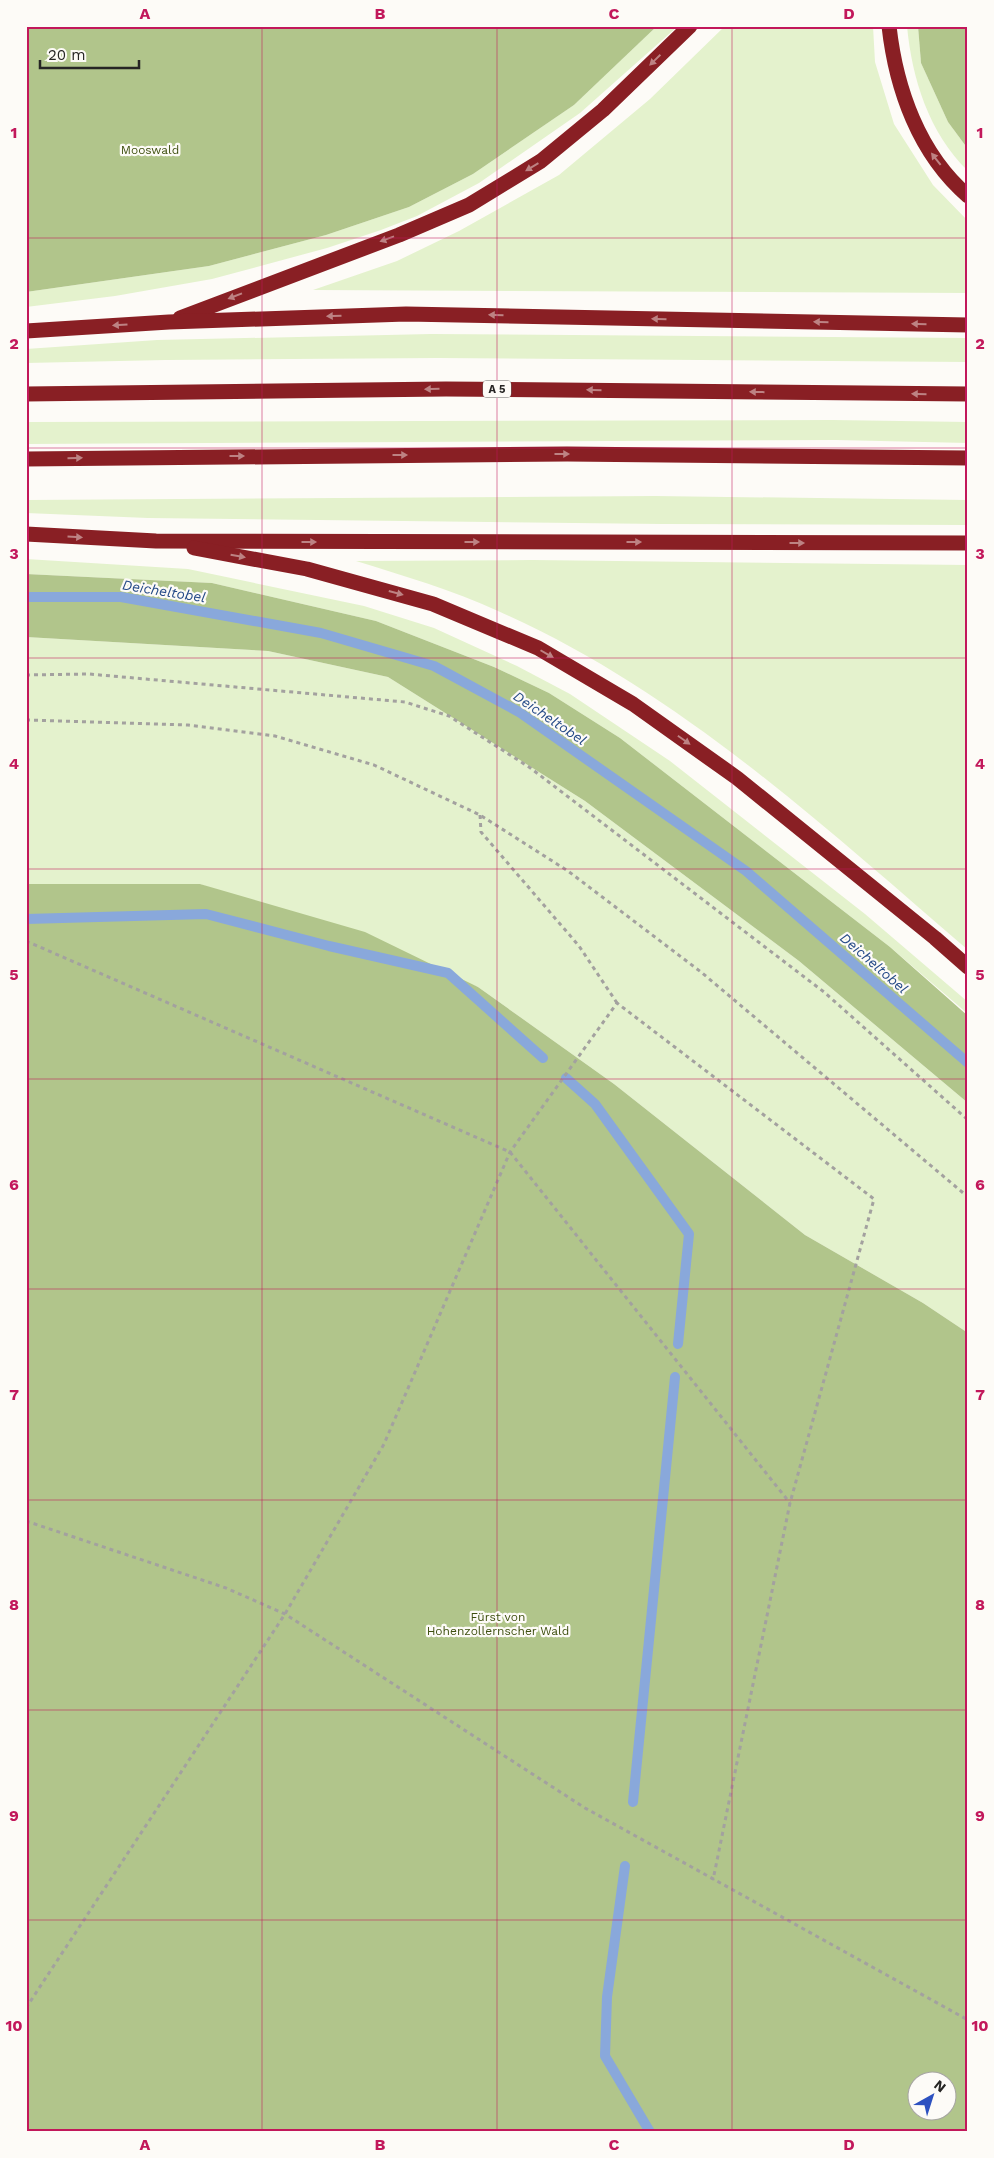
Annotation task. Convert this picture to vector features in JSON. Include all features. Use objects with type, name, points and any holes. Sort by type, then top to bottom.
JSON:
[{"type":"highway","points":[[169,322],[398,235],[469,205],[541,161],[603,110],[690,26]]},
{"type":"highway","points":[[888,26],[892,52],[904,93],[923,142],[959,188],[968,196]]},
{"type":"highway","points":[[26,331],[169,322],[406,314],[968,325]]},
{"type":"highway","name":"A 5","points":[[26,394],[446,389],[968,394]]},
{"type":"highway","points":[[26,459],[567,454],[968,458]]},
{"type":"highway","points":[[26,534],[156,541],[968,543]]},
{"type":"highway","points":[[156,541],[307,569],[434,604],[538,648],[633,704],[737,778],[968,966]]},
{"type":"path","points":[[26,675],[89,674],[405,702],[449,716],[529,766],[824,992],[968,1120]]},
{"type":"path","points":[[26,720],[188,725],[275,736],[374,765],[480,815],[568,871],[702,972],[968,1197]]},
{"type":"path","points":[[480,815],[481,832],[579,946],[617,1003],[874,1199],[790,1503],[713,1880]]},
{"type":"path","points":[[26,941],[510,1152],[790,1503]]},
{"type":"path","points":[[26,2008],[285,1614],[384,1444],[510,1152],[617,1003]]},
{"type":"path","points":[[26,1521],[226,1588],[285,1614],[585,1808],[968,2020]]},
{"type":"green space","name":"Mooswald","points":[[26,26],[657,26],[574,105],[473,174],[409,207],[326,235],[209,266],[26,292]]},
{"type":"green space","points":[[657,26],[678,26],[580,113],[479,183],[417,216],[327,248],[212,279],[115,296],[26,307],[26,292],[209,266],[326,235],[409,207],[473,174],[574,105]]},
{"type":"green space","points":[[725,26],[873,26],[875,62],[894,124],[933,185],[968,221],[968,293],[313,290],[397,261],[459,231],[559,175],[650,99]]},
{"type":"green space","points":[[907,26],[918,26],[921,63],[948,122],[968,149],[968,171],[943,140],[925,104],[913,66]]},
{"type":"green space","points":[[918,26],[968,26],[968,149],[948,122],[921,63]]},
{"type":"green space","points":[[431,334],[968,338],[968,362],[438,358],[26,363],[26,349],[157,340]]},
{"type":"green space","points":[[832,420],[968,422],[968,443],[836,440],[26,444],[26,422]]},
{"type":"green space","points":[[655,496],[968,500],[968,525],[662,524],[148,518],[26,513],[26,500]]},
{"type":"green space","points":[[26,559],[188,569],[364,606],[434,628],[517,666],[570,694],[670,761],[865,914],[968,1002],[968,1014],[890,947],[620,738],[549,693],[494,667],[376,621],[212,583],[26,574]]},
{"type":"green space","points":[[532,560],[968,565],[968,950],[802,808],[745,763],[687,720],[626,680],[564,643],[481,603],[356,561]]},
{"type":"green space","points":[[26,574],[212,583],[376,621],[494,667],[549,693],[620,738],[890,947],[968,1016],[968,1103],[799,961],[585,801],[388,677],[268,651],[26,637]]},
{"type":"green space","points":[[26,637],[268,651],[388,677],[585,801],[799,961],[968,1103],[968,1333],[923,1303],[805,1235],[614,1084],[478,987],[200,884],[26,884]]},
{"type":"green space","name":"Fürst von Hohenzollernscher Wald","points":[[26,884],[200,884],[365,932],[478,987],[614,1084],[805,1235],[923,1303],[968,1333],[968,2132],[26,2132]]},
{"type":"waterway","name":"Deicheltobel","points":[[26,597],[121,597],[321,633],[434,666],[519,712],[746,871],[968,1063]]},
{"type":"waterway","points":[[26,919],[206,914],[329,946],[448,973],[543,1058]]},
{"type":"waterway","points":[[566,1078],[595,1104],[689,1234],[678,1344]]},
{"type":"waterway","points":[[633,1802],[675,1377]]},
{"type":"waterway","points":[[625,1866],[607,1997],[605,2056],[650,2132]]}]
